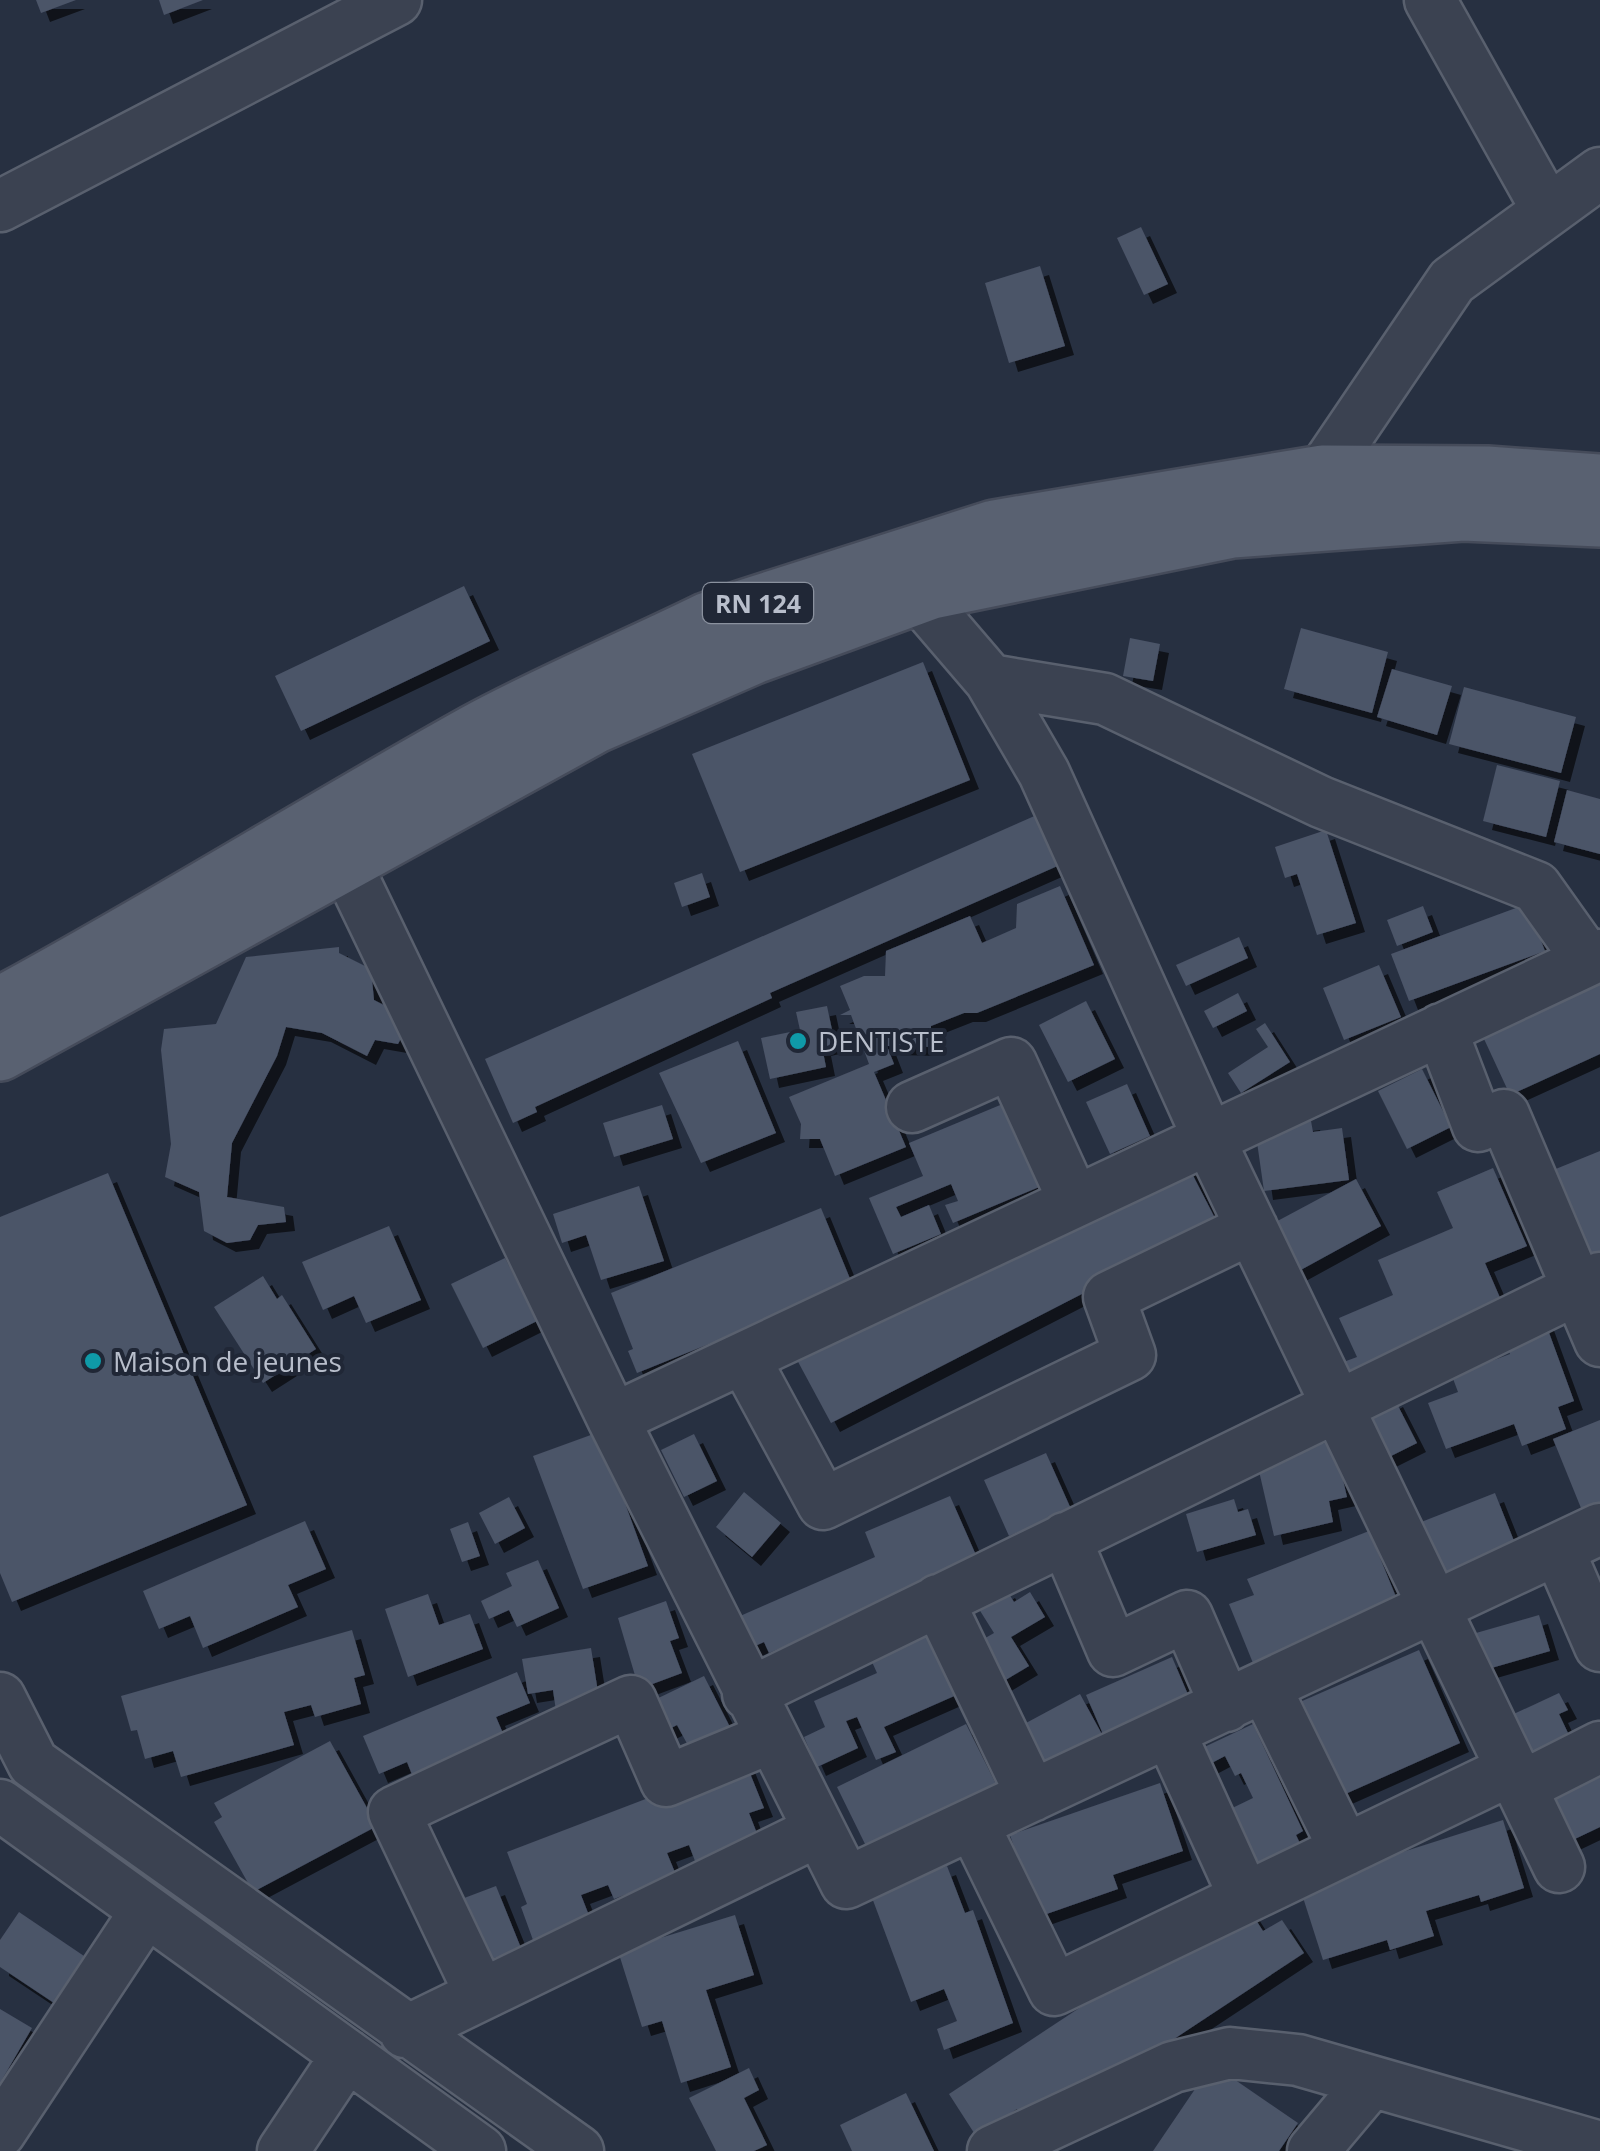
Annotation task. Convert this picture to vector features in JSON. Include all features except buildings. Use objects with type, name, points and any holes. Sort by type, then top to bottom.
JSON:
[{"type":"main road","name":"RN 124","points":[[0,1053],[596,724],[754,656],[918,596],[1228,510],[1322,473],[1487,474],[1600,482]]},
{"type":"main road","name":"RN 124","points":[[0,1005],[150,924],[231,872],[479,730],[708,620],[994,528],[1228,510],[1600,519]]},
{"type":"street","points":[[0,206],[396,0]]},
{"type":"street","points":[[1430,0],[1548,211]]},
{"type":"street","points":[[1322,473],[1452,282],[1600,173]]},
{"type":"street","points":[[918,596],[990,680],[1044,773],[1208,1137],[1560,1867]]},
{"type":"street","points":[[613,1419],[1594,958],[1536,887],[1321,802],[1105,698],[990,680]]},
{"type":"street","points":[[345,862],[613,1419],[816,1832],[846,1883],[1579,1539],[1600,1646]]},
{"type":"street","points":[[1441,1029],[1478,1126],[1504,1115],[1588,1283],[1600,1341]]},
{"type":"street","points":[[912,1108],[1011,1064],[1074,1201]]},
{"type":"street","points":[[744,1358],[823,1504],[1130,1355],[1109,1298],[1252,1228]]},
{"type":"street","points":[[748,1694],[1588,1283]]},
{"type":"street","points":[[1065,1538],[1113,1651],[1187,1616],[1246,1697],[1345,1850]]},
{"type":"street","points":[[938,1600],[1032,1796]]},
{"type":"street","points":[[0,1698],[33,1763],[578,2151]]},
{"type":"street","points":[[481,1995],[394,1812],[631,1700],[666,1781],[770,1738]]},
{"type":"street","points":[[1170,1732],[1246,1898]]},
{"type":"street","points":[[973,1824],[1054,1990],[1345,1850],[1600,1747]]},
{"type":"street","points":[[0,1806],[480,2151]]},
{"type":"street","points":[[406,2032],[816,1832]]},
{"type":"street","points":[[22,2151],[0,2134],[146,1910]]},
{"type":"street","points":[[994,2151],[1173,2067],[1230,2053],[1298,2060],[1371,2082],[1482,2134],[1600,2147]]},
{"type":"street","points":[[283,2151],[347,2055]]},
{"type":"street","points":[[1313,2151],[1371,2082]]},
{"type":"place","name":"DENTISTE","points":[[798,1041]]},
{"type":"place","name":"Maison de jeunes","points":[[93,1361]]}]
